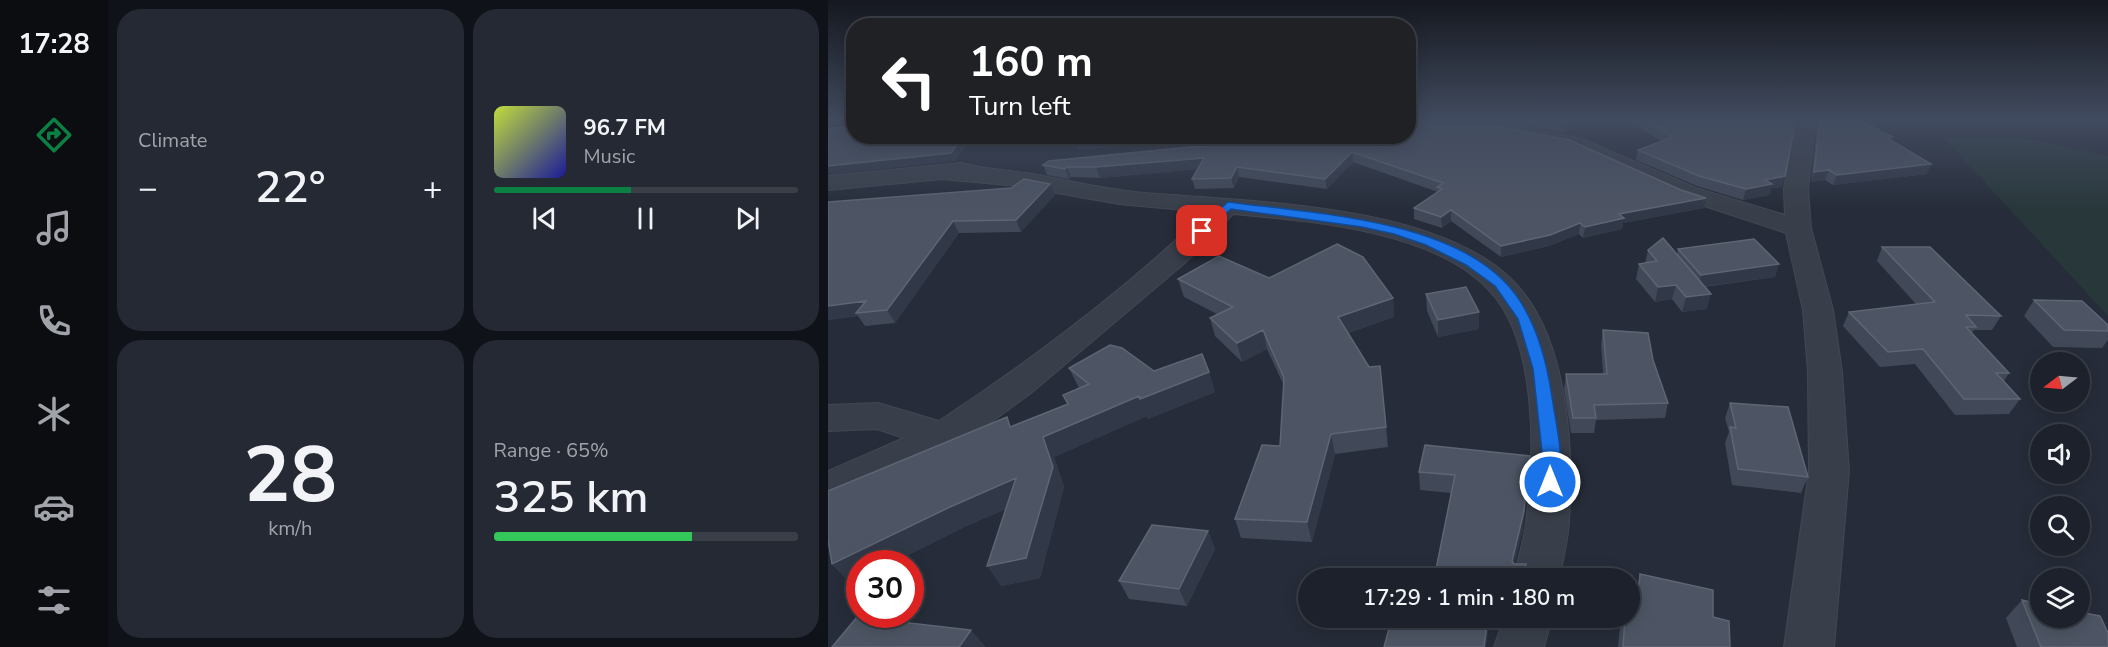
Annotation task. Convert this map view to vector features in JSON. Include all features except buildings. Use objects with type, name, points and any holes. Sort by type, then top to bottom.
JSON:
[{"type":"street","points":[[1589,149],[1688,192],[1798,228]]},
{"type":"street","points":[[1802,149],[1796,189],[1798,228],[1818,310],[1826,372],[1829,471],[1809,647]]},
{"type":"street","points":[[828,183],[1047,163]]},
{"type":"street","points":[[942,172],[1018,179],[1136,199],[1228,205],[1362,224],[1430,242],[1470,262],[1500,284],[1525,319],[1541,369],[1552,461],[1548,524],[1538,568]]},
{"type":"street","points":[[828,489],[944,437],[1019,385],[1176,256],[1228,205]]},
{"type":"street","points":[[828,418],[878,416],[944,437]]},
{"type":"street","points":[[1519,647],[1525,628]]},
{"type":"shaded area","points":[[1954,149],[2076,149],[2108,156],[2108,316]]},
{"type":"route","points":[[1202,231],[1228,205],[1362,224],[1397,232],[1430,242],[1470,262],[1500,284],[1525,319],[1541,369],[1552,461],[1550,482]]}]
